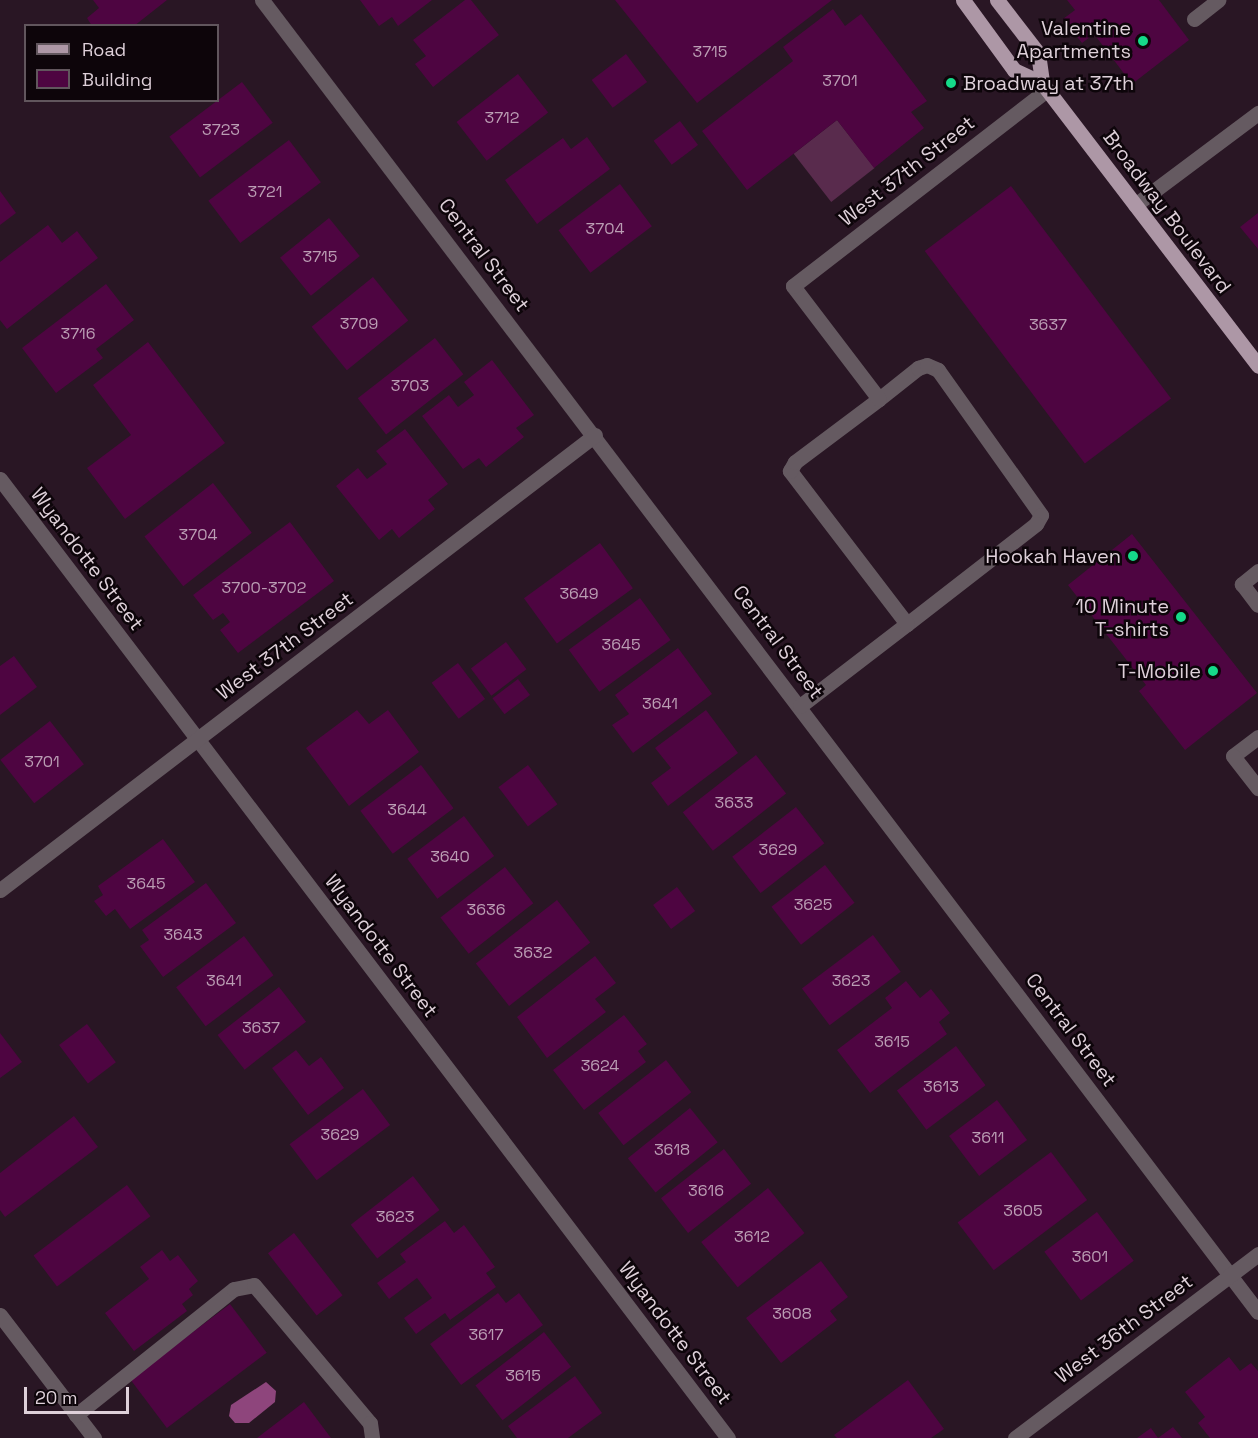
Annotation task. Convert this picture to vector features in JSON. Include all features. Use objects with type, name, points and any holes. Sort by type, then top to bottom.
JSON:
[{"type":"main road","name":"Broadway Boulevard","points":[[963,0],[1014,70],[1045,86]]},
{"type":"main road","name":"Broadway Boulevard","points":[[997,0],[1038,53],[1045,86],[1258,366]]},
{"type":"street","name":"Central Street","points":[[262,0],[595,435],[1258,1312]]},
{"type":"street","points":[[1194,19],[1218,0]]},
{"type":"street","name":"West 37th Street","points":[[879,399],[793,286],[1045,86]]},
{"type":"street","points":[[1135,205],[1258,113]]},
{"type":"street","points":[[800,706],[907,624],[1036,524],[1041,514],[938,370],[927,365],[918,368],[795,462],[790,471],[907,624]]},
{"type":"street","name":"West 37th Street","points":[[0,890],[595,435]]},
{"type":"street","name":"Wyandotte Street","points":[[0,479],[728,1438]]},
{"type":"street","points":[[1258,572],[1242,584],[1258,605]]},
{"type":"street","points":[[1258,737],[1233,756],[1258,788]]},
{"type":"street","name":"West 36th Street","points":[[1015,1438],[1258,1254]]},
{"type":"street","points":[[76,1415],[234,1289],[254,1286],[370,1423],[372,1438]]},
{"type":"street","points":[[0,1315],[94,1438]]},
{"type":"shaded area","points":[[837,120],[875,168],[831,202],[794,154]]},
{"type":"shaded area","points":[[266,1382],[276,1391],[275,1402],[249,1423],[235,1423],[229,1416],[231,1405]]},
{"type":"building","points":[[93,0],[167,0],[137,24],[91,24],[87,18],[99,8]]},
{"type":"building","points":[[360,0],[432,0],[398,26],[392,17],[379,26]]},
{"type":"building","points":[[465,0],[471,0],[499,35],[433,87],[415,64],[426,56],[413,40]]},
{"type":"building","points":[[615,0],[832,0],[697,103]]},
{"type":"building","name":"Valentine Apartments","points":[[1067,0],[1159,0],[1189,40],[1132,84],[1094,34],[1082,43],[1063,19],[1075,10]]},
{"type":"building","points":[[833,9],[845,26],[861,14],[927,101],[911,112],[924,128],[874,168],[837,120],[747,190],[702,131],[793,61],[783,47]]},
{"type":"building","points":[[626,54],[647,82],[613,108],[592,80]]},
{"type":"building","points":[[518,74],[548,113],[487,161],[457,122]]},
{"type":"building","points":[[242,82],[273,123],[200,177],[169,137],[215,102],[219,102],[219,99]]},
{"type":"building","points":[[680,121],[698,145],[672,165],[654,141]]},
{"type":"building","points":[[587,137],[610,169],[537,224],[505,180],[563,138],[571,149]]},
{"type":"building","points":[[289,140],[321,182],[240,243],[208,201]]},
{"type":"building","points":[[620,184],[652,226],[590,273],[559,230]]},
{"type":"building","points":[[1011,186],[1171,398],[1085,463],[925,251]]},
{"type":"building","points":[[0,191],[16,213],[0,225]]},
{"type":"building","points":[[1258,213],[1258,249],[1240,227]]},
{"type":"building","points":[[329,218],[360,256],[311,296],[280,258]]},
{"type":"building","points":[[48,225],[62,243],[77,231],[98,258],[7,329],[0,320],[0,262]]},
{"type":"building","points":[[373,277],[408,321],[347,370],[312,327]]},
{"type":"building","points":[[106,284],[134,320],[96,349],[103,358],[56,393],[22,348]]},
{"type":"building","points":[[435,338],[463,374],[386,435],[358,398]]},
{"type":"building","points":[[148,342],[225,443],[125,519],[87,468],[131,435],[93,385]]},
{"type":"building","points":[[492,360],[534,415],[516,428],[524,437],[486,467],[479,458],[463,469],[422,416],[449,395],[458,407],[474,395],[464,382]]},
{"type":"building","points":[[405,429],[448,484],[428,500],[435,509],[399,538],[392,529],[379,540],[336,486],[358,468],[367,479],[387,464],[376,451]]},
{"type":"building","points":[[213,483],[252,533],[183,586],[144,537]]},
{"type":"building","points":[[290,522],[334,581],[238,653],[220,630],[230,622],[223,613],[213,620],[193,595]]},
{"type":"building","points":[[1132,534],[1257,693],[1185,750],[1139,691],[1146,685],[1068,585]]},
{"type":"building","points":[[600,543],[633,588],[557,644],[524,598]]},
{"type":"building","points":[[640,598],[671,640],[599,692],[569,650]]},
{"type":"building","points":[[506,642],[526,669],[491,696],[471,668]]},
{"type":"building","points":[[678,648],[712,694],[633,753],[612,725],[629,714],[615,695]]},
{"type":"building","points":[[14,656],[37,687],[0,715],[0,666]]},
{"type":"building","points":[[458,663],[485,699],[459,719],[432,683]]},
{"type":"building","points":[[518,679],[530,695],[504,714],[492,698]]},
{"type":"building","points":[[357,710],[369,724],[388,710],[419,752],[349,806],[306,748]]},
{"type":"building","points":[[706,710],[738,753],[668,806],[651,783],[671,768],[655,748]]},
{"type":"building","points":[[50,721],[84,764],[34,803],[0,760]]},
{"type":"building","points":[[756,755],[786,794],[713,851],[683,812]]},
{"type":"building","points":[[421,765],[453,808],[393,854],[360,811]]},
{"type":"building","points":[[528,765],[557,804],[528,826],[498,787]]},
{"type":"building","points":[[796,807],[824,843],[760,893],[732,857]]},
{"type":"building","points":[[464,816],[494,856],[437,899],[407,859]]},
{"type":"building","points":[[163,839],[195,882],[130,929],[115,909],[106,916],[94,901],[103,895],[98,886]]},
{"type":"building","points":[[825,865],[855,903],[801,945],[771,907]]},
{"type":"building","points":[[505,867],[533,903],[469,954],[440,917]]},
{"type":"building","points":[[206,883],[236,923],[163,977],[140,946],[149,940],[142,930]]},
{"type":"building","points":[[677,887],[695,911],[671,929],[653,905]]},
{"type":"building","points":[[557,900],[590,943],[509,1006],[476,963]]},
{"type":"building","points":[[873,935],[901,972],[830,1025],[802,989]]},
{"type":"building","points":[[244,936],[273,975],[206,1026],[176,987]]},
{"type":"building","points":[[595,956],[616,983],[595,999],[606,1012],[547,1058],[517,1017]]},
{"type":"building","points":[[906,981],[920,998],[931,989],[950,1013],[939,1022],[947,1034],[870,1093],[837,1050],[892,1008],[885,998]]},
{"type":"building","points":[[279,987],[306,1022],[245,1070],[218,1035]]},
{"type":"building","points":[[624,1015],[647,1044],[638,1051],[646,1062],[584,1110],[553,1070]]},
{"type":"building","points":[[87,1024],[116,1062],[88,1083],[59,1045]]},
{"type":"building","points":[[0,1033],[22,1062],[0,1078]]},
{"type":"building","points":[[956,1046],[985,1085],[926,1130],[897,1091]]},
{"type":"building","points":[[296,1050],[309,1066],[321,1057],[344,1088],[308,1115],[272,1068]]},
{"type":"building","points":[[666,1060],[691,1092],[623,1145],[598,1113]]},
{"type":"building","points":[[363,1089],[390,1125],[317,1180],[290,1144]]},
{"type":"building","points":[[997,1100],[1027,1140],[979,1176],[949,1136]]},
{"type":"building","points":[[690,1108],[718,1142],[656,1193],[628,1158]]},
{"type":"building","points":[[74,1116],[98,1147],[5,1217],[0,1210],[0,1173]]},
{"type":"building","points":[[724,1149],[751,1184],[688,1233],[661,1198]]},
{"type":"building","points":[[1051,1152],[1087,1200],[994,1270],[958,1222]]},
{"type":"building","points":[[413,1176],[439,1210],[377,1259],[351,1225]]},
{"type":"building","points":[[127,1185],[150,1216],[57,1287],[34,1255]]},
{"type":"building","points":[[768,1188],[805,1233],[738,1287],[701,1242]]},
{"type":"building","points":[[1097,1212],[1134,1261],[1081,1300],[1044,1252]]},
{"type":"building","points":[[445,1221],[454,1233],[464,1225],[495,1267],[486,1273],[496,1287],[450,1320],[445,1313],[416,1334],[404,1318],[432,1298],[417,1278],[389,1299],[377,1283],[406,1262],[400,1254]]},
{"type":"building","points":[[294,1233],[343,1295],[317,1316],[268,1253]]},
{"type":"building","points":[[162,1250],[170,1261],[178,1255],[198,1281],[189,1289],[193,1295],[182,1304],[187,1311],[134,1351],[105,1313],[149,1279],[140,1267]]},
{"type":"building","points":[[821,1261],[848,1297],[830,1311],[837,1320],[781,1363],[746,1318]]},
{"type":"building","points":[[498,1293],[506,1303],[519,1293],[543,1325],[461,1385],[430,1344]]},
{"type":"building","points":[[230,1304],[267,1353],[167,1428],[130,1379]]},
{"type":"building","points":[[544,1332],[571,1367],[503,1420],[475,1386]]},
{"type":"building","points":[[1229,1357],[1240,1371],[1251,1363],[1258,1371],[1258,1438],[1210,1438],[1198,1423],[1205,1417],[1185,1392]]},
{"type":"building","points":[[575,1376],[602,1413],[568,1438],[517,1438],[508,1426]]},
{"type":"building","points":[[908,1380],[944,1429],[931,1438],[837,1438],[834,1435]]},
{"type":"building","points":[[304,1402],[331,1438],[257,1438]]},
{"type":"building","points":[[1173,1427],[1182,1438],[1158,1438]]},
{"type":"building","points":[[1151,1428],[1158,1438],[1137,1438]]},
{"type":"place","name":"Valentine Apartments","points":[[1143,41]]},
{"type":"place","name":"Broadway at 37th","points":[[951,83]]},
{"type":"place","name":"Hookah Haven","points":[[1133,556]]},
{"type":"place","name":"10 Minute T-shirts","points":[[1181,617]]},
{"type":"place","name":"T-Mobile","points":[[1213,671]]}]
